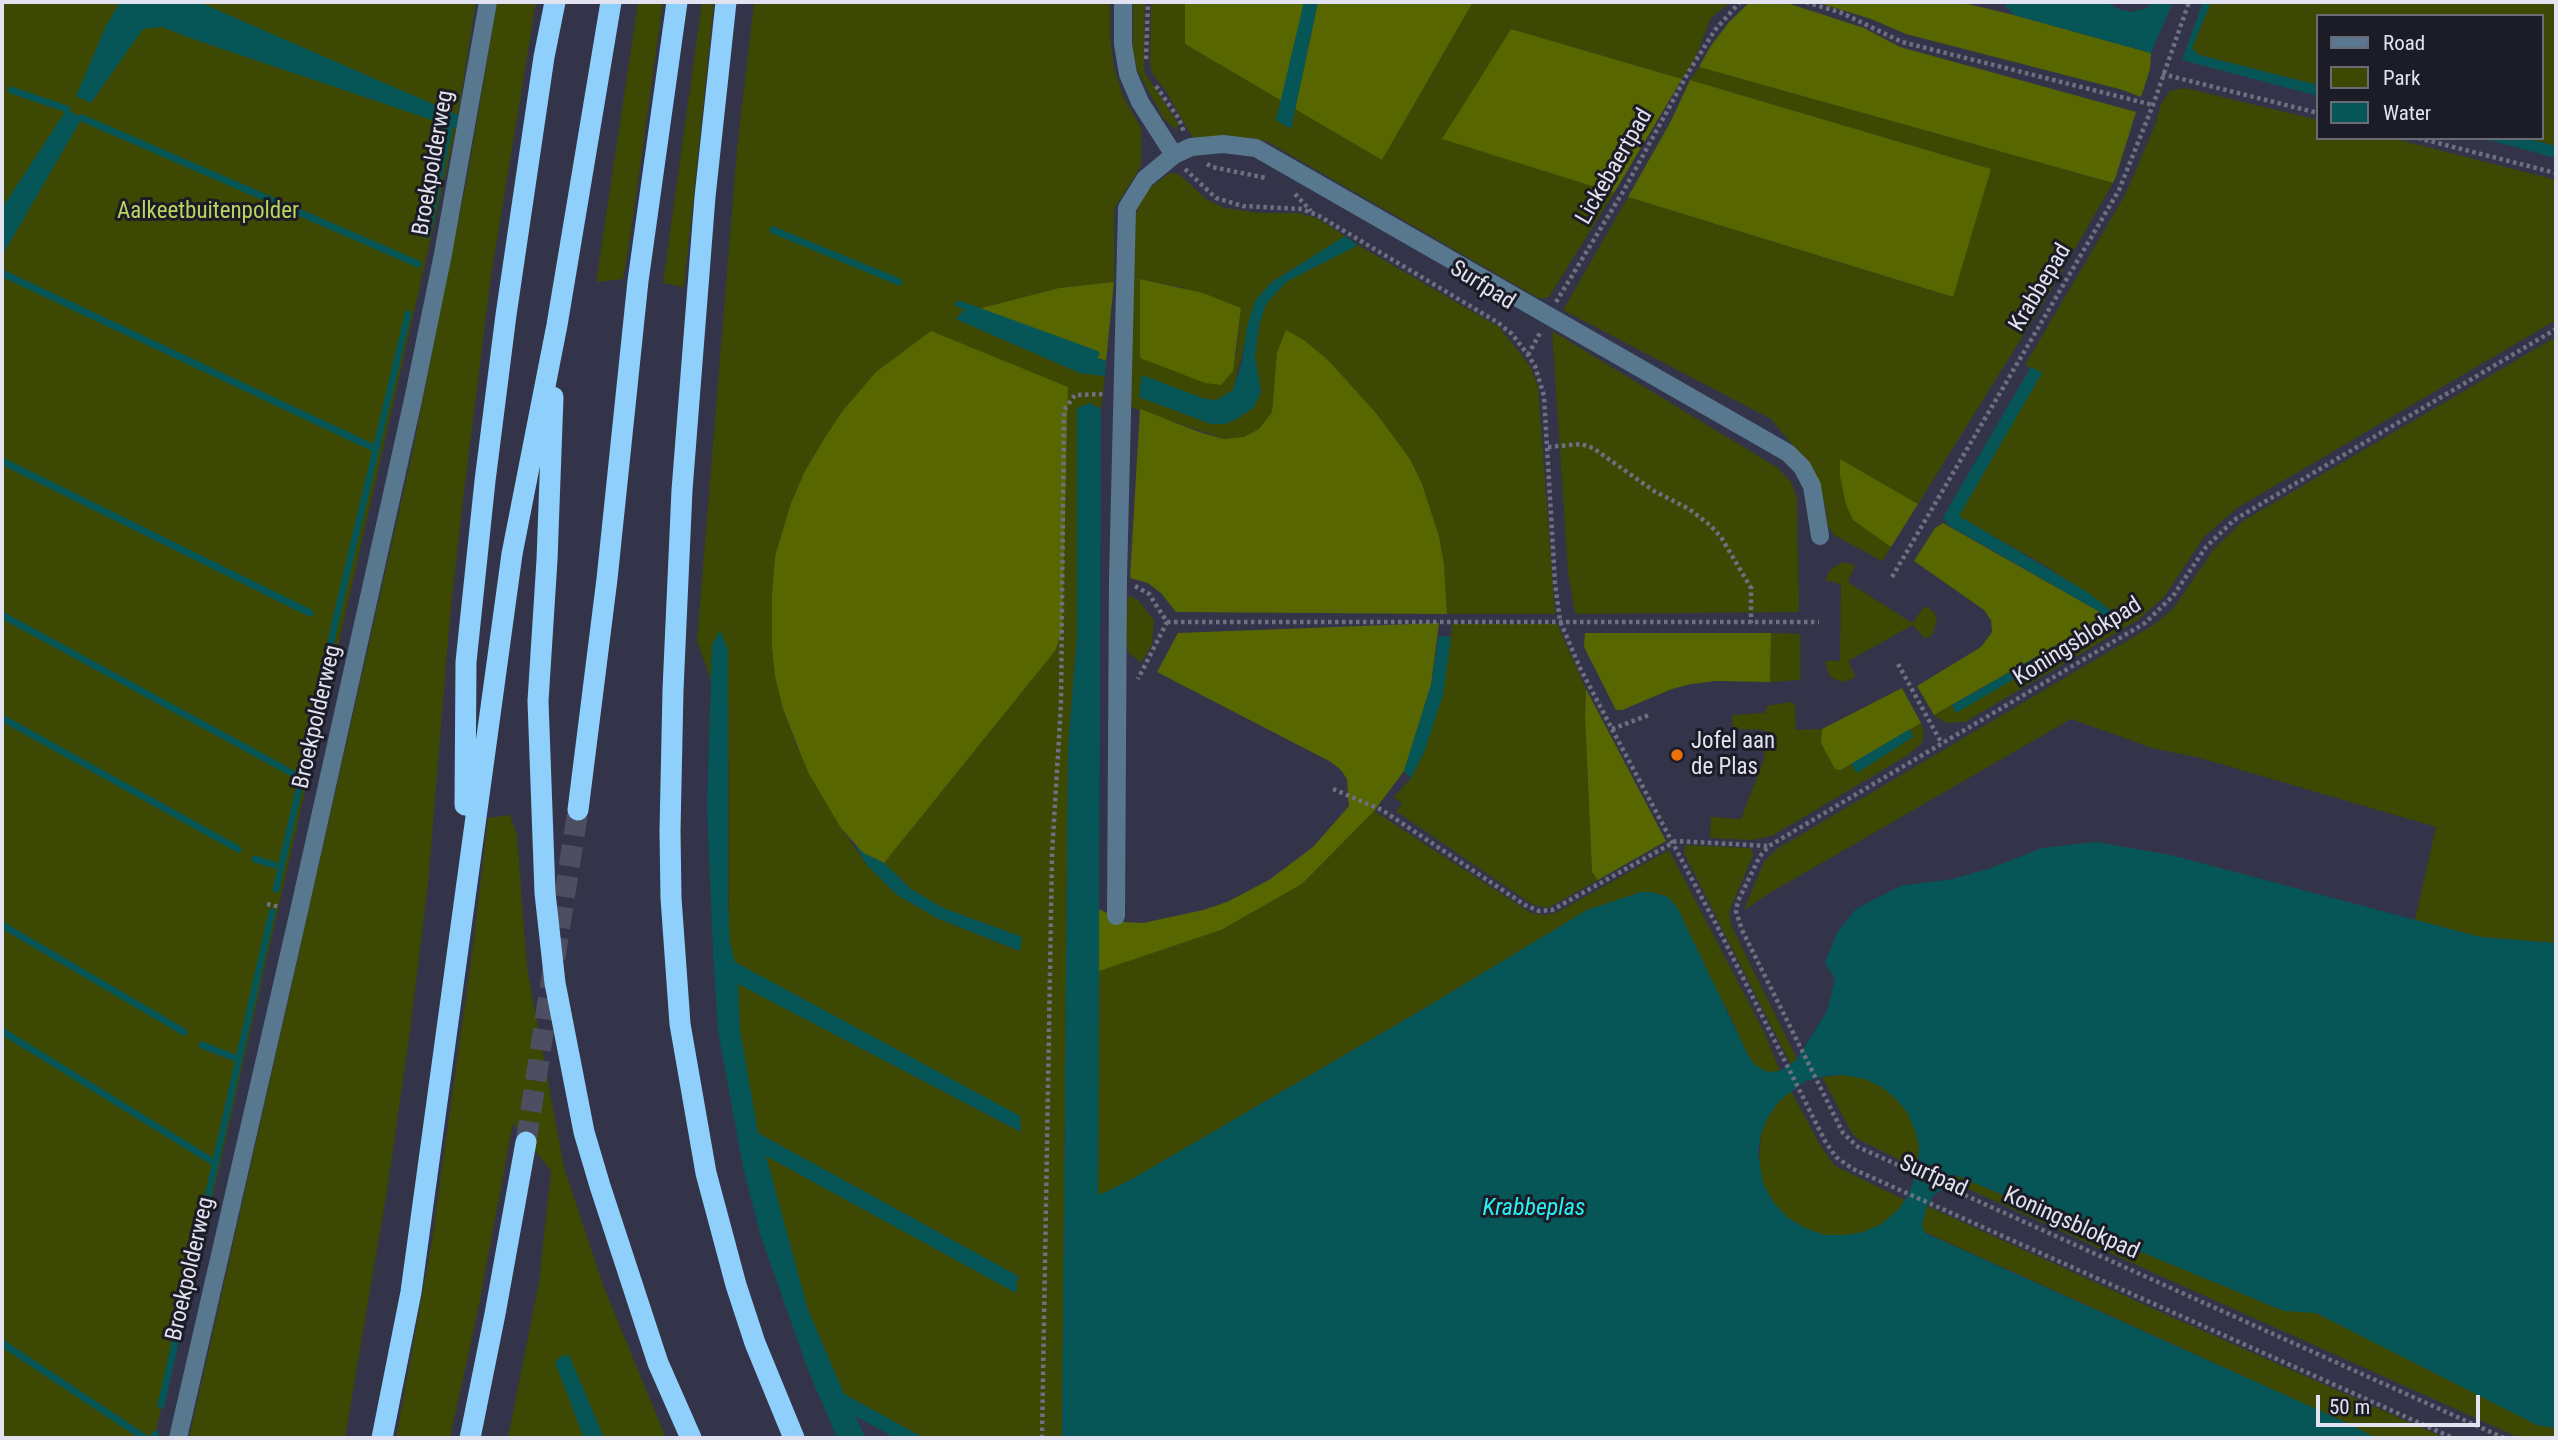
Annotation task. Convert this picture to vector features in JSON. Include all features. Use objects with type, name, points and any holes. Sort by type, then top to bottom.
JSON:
[{"type":"highway","points":[[464,902],[466,662],[506,315],[544,57],[555,2]]},
{"type":"highway","points":[[382,1438],[411,1292],[512,554],[557,325],[611,2]]},
{"type":"highway","points":[[578,810],[607,579],[640,268],[677,2]]},
{"type":"highway","points":[[726,2],[705,197],[681,503],[670,831],[672,909],[680,1024],[706,1172],[736,1285],[755,1343],[794,1438]]},
{"type":"highway","points":[[557,325],[538,701],[545,893],[554,970],[581,1120],[600,1186],[658,1363],[691,1438]]},
{"type":"highway","points":[[470,1438],[526,1142]]},
{"type":"street","name":"Broekpolderweg","points":[[178,1438],[318,831],[413,400],[443,254],[488,2]]},
{"type":"street","points":[[1123,2],[1123,44],[1128,75],[1140,102],[1174,155]]},
{"type":"street","name":"Surfpad","points":[[1116,916],[1118,578],[1127,208],[1145,179],[1174,155],[1191,147],[1223,144],[1256,148],[1788,453],[1802,467],[1812,486],[1820,536]]},
{"type":"path","name":"Lickebaertpad","points":[[1528,355],[1688,73],[1715,30],[1740,2]]},
{"type":"path","points":[[1806,2],[1842,13],[1902,42],[2153,106]]},
{"type":"path","name":"Krabbepad","points":[[1892,577],[2119,191],[2153,106],[2189,2]]},
{"type":"path","points":[[2162,75],[2316,113]]},
{"type":"path","points":[[2426,140],[2556,173]]},
{"type":"path","name":"Surfpad","points":[[1174,155],[1192,178],[1216,198],[1243,206],[1302,209],[1319,216],[1497,322],[1512,334],[1528,355],[1542,387],[1560,621],[1580,668],[1825,1141],[1836,1157],[1853,1169],[2453,1438]]},
{"type":"path","name":"Koningsblokpad","points":[[2504,1438],[1905,1169],[1850,1141],[1819,1087],[1742,930],[1736,911],[1738,901],[1760,856],[1769,846],[2145,623],[2173,596],[2219,532],[2250,509],[2556,328]]},
{"type":"path","points":[[1042,1438],[1052,855],[1061,703],[1063,410],[1076,395],[1123,395]]},
{"type":"path","points":[[1547,447],[1581,444],[1592,448],[1654,491],[1689,509],[1710,525],[1721,537],[1751,588],[1751,622]]},
{"type":"path","points":[[1118,578],[1149,594],[1167,622]]},
{"type":"path","points":[[1167,622],[1819,622]]},
{"type":"path","points":[[1136,683],[1167,622]]},
{"type":"path","points":[[1898,664],[1942,744]]},
{"type":"path","points":[[1612,729],[1649,715]]},
{"type":"path","points":[[1334,789],[1382,810],[1525,905],[1539,911],[1552,910],[1675,841],[1769,846]]},
{"type":"green space","name":"Aalkeetbuitenpolder","points":[[2,2],[476,2],[458,115],[441,108],[438,121],[456,128],[195,1274],[154,1438],[2,1438]]},
{"type":"green space","points":[[497,2],[536,2],[491,277],[462,509],[450,617],[428,884],[410,1031],[387,1191],[345,1438],[189,1438],[412,454],[470,162]]},
{"type":"green space","points":[[638,2],[663,2],[629,245],[623,279],[596,282]]},
{"type":"green space","points":[[702,2],[714,2],[684,287],[663,283]]},
{"type":"green space","points":[[754,2],[1110,2],[1110,37],[1114,67],[1123,96],[1141,128],[1142,156],[1140,168],[1114,209],[1114,282],[1059,288],[982,308],[966,308],[956,319],[1080,373],[1105,376],[1101,409],[1090,403],[1077,408],[1077,637],[1068,747],[1062,1438],[924,1438],[844,1394],[808,1310],[766,1156],[1015,1292],[1018,1276],[758,1133],[740,1030],[738,983],[1020,1132],[740,966],[735,962],[729,942],[728,650],[712,646],[711,680],[697,641],[737,149]],"holes":[[[824,439],[1062,633],[1055,651],[884,863],[911,889],[943,908],[1022,937],[1019,951],[939,919],[897,895],[867,865],[841,828],[796,745],[775,676],[772,648],[775,556],[791,503],[805,471]]]},
{"type":"green space","points":[[1133,2],[1145,2],[1144,72],[1178,123],[1177,130],[1164,119],[1137,70],[1133,48]]},
{"type":"green space","points":[[1151,2],[1185,2],[1185,44],[1282,101],[1276,120],[1290,128],[1295,109],[1382,160],[1473,2],[1730,2],[1711,18],[1693,63],[1682,79],[1511,29],[1443,139],[1614,193],[1549,297],[1540,299],[1268,142],[1250,138],[1192,137],[1166,91],[1152,73]]},
{"type":"green space","points":[[1185,2],[1304,2],[1282,101],[1185,44]]},
{"type":"green space","points":[[1318,2],[1473,2],[1382,160],[1295,109]]},
{"type":"green space","points":[[1750,2],[1784,2],[1864,28],[1900,47],[2136,112],[2115,179],[2113,183],[1699,67],[1729,22]]},
{"type":"green space","points":[[1816,2],[1959,2],[2151,53],[2150,69],[2141,97],[2123,90],[1906,34],[1871,19]]},
{"type":"green space","points":[[2211,2],[2556,2],[2556,146],[2533,140],[2544,140],[2544,14],[2316,14],[2316,84],[2199,55],[2192,48]]},
{"type":"green space","points":[[1511,29],[1682,79],[1614,193],[1442,139]]},
{"type":"green space","points":[[1699,67],[2113,183],[2044,302],[1918,504],[1841,460],[1840,476],[1846,505],[1853,520],[1891,547],[1882,561],[1834,535],[1828,526],[1817,478],[1771,419],[1563,310],[1628,197],[1952,297],[1991,169],[1690,80]]},
{"type":"green space","points":[[1690,80],[1991,169],[1953,297],[1628,197],[1671,121]]},
{"type":"green space","points":[[2185,88],[2316,120],[2316,140],[2400,140],[2556,180],[2556,320],[2237,508],[2204,537],[2164,597],[2138,620],[1965,722],[1946,723],[1934,715],[1952,705],[1956,713],[2113,612],[2046,566],[1958,516],[2041,373],[2025,365],[2125,195],[2156,123],[2161,104],[2170,91]]},
{"type":"green space","points":[[1170,173],[1179,174],[1206,199],[1225,208],[1260,213],[1298,213],[1317,218],[1345,236],[1272,282],[1255,301],[1233,390],[1217,400],[1205,399],[1180,390],[1139,397],[1211,424],[1224,424],[1235,420],[1253,408],[1261,392],[1255,356],[1259,326],[1266,304],[1286,282],[1358,245],[1499,327],[1530,366],[1538,386],[1555,614],[1447,614],[1439,535],[1422,484],[1410,459],[1376,413],[1328,360],[1304,340],[1286,331],[1277,352],[1272,412],[1259,429],[1244,437],[1224,439],[1128,406],[1131,228],[1144,192]],"holes":[[[1140,279],[1180,287],[1241,308],[1236,356]]]},
{"type":"green space","points":[[1140,279],[1203,293],[1241,308],[1233,371],[1221,385],[1205,383],[1140,358]]},
{"type":"green space","points":[[1114,282],[1106,361],[966,308],[982,308],[1059,288]]},
{"type":"green space","points":[[1286,330],[1304,340],[1328,360],[1376,413],[1410,459],[1422,484],[1439,536],[1444,564],[1447,614],[1176,612],[1161,593],[1148,583],[1130,578],[1140,409],[1224,439],[1244,437],[1259,429],[1272,412],[1277,352]]},
{"type":"green space","points":[[931,331],[1068,387],[1062,633],[1055,651],[884,863],[863,853],[841,828],[809,774],[783,709],[772,648],[775,556],[791,503],[805,471],[841,413],[876,372]]},
{"type":"green space","points":[[1552,331],[1778,468],[1791,482],[1797,498],[1799,612],[1575,614],[1568,572]]},
{"type":"green space","points":[[2556,337],[2556,943],[2480,937],[2415,920],[2436,827],[2200,758],[2152,748],[2071,719],[1744,910],[1764,862],[1777,849],[2152,626],[2173,609],[2214,549],[2243,521]]},
{"type":"green space","points":[[1840,459],[1918,504],[1891,547],[1853,520],[1846,505],[1840,476]]},
{"type":"green space","points":[[1943,523],[2100,612],[2094,624],[1934,715],[1917,686],[1981,647],[1992,632],[1991,620],[1984,610],[1914,561],[1935,528]]},
{"type":"green space","points":[[1843,562],[1855,565],[1848,582],[1912,623],[1925,606],[1933,611],[1937,618],[1933,634],[1925,639],[1913,625],[1848,661],[1856,677],[1843,682],[1830,677],[1825,661],[1840,661],[1841,584],[1825,580],[1830,570]]},
{"type":"green space","points":[[1128,595],[1138,600],[1154,620],[1152,645],[1141,663],[1128,652]]},
{"type":"green space","points":[[1439,623],[1431,685],[1404,771],[1374,811],[1302,884],[1221,930],[1099,971],[1099,909],[1124,922],[1143,923],[1227,902],[1269,880],[1313,847],[1349,806],[1347,779],[1331,762],[1157,672],[1178,633]]},
{"type":"green space","points":[[1452,624],[1557,624],[1586,689],[1592,872],[1598,880],[1548,908],[1533,905],[1396,811],[1402,804],[1394,797],[1411,778],[1425,750],[1450,644]]},
{"type":"green space","points":[[1585,633],[1771,633],[1770,682],[1716,681],[1691,684],[1616,710],[1584,647]]},
{"type":"green space","points":[[1771,633],[1800,634],[1800,680],[1770,682]]},
{"type":"green space","points":[[1902,688],[1921,723],[1841,770],[1835,769],[1821,743],[1822,729]]},
{"type":"green space","points":[[1586,689],[1666,841],[1598,880],[1592,872]]},
{"type":"green space","points":[[1790,702],[1795,705],[1796,730],[1822,729],[1821,743],[1841,770],[1851,764],[1857,772],[1913,737],[1910,729],[1921,723],[1924,732],[1922,743],[1908,755],[1772,836],[1752,840],[1710,838],[1711,817],[1741,819],[1764,759],[1765,730],[1733,729],[1732,715],[1765,713],[1767,706]]},
{"type":"green space","points":[[1374,811],[1531,913],[1544,915],[1556,913],[1669,850],[1765,1034],[1780,1071],[1768,1072],[1756,1066],[1749,1057],[1726,1007],[1641,892],[1587,910],[1134,1178],[1104,1194],[1098,1194],[1099,971],[1221,930],[1302,884]]},
{"type":"green space","points":[[510,815],[517,835],[527,968],[564,1167],[603,1285],[666,1438],[604,1438],[568,1355],[580,1428],[585,1438],[508,1438],[539,1282],[551,1171],[513,1123],[478,1310],[450,1438],[396,1438],[431,1246],[488,818]]},
{"type":"green space","points":[[1685,845],[1751,848],[1753,855],[1729,912],[1731,925],[1797,1059],[1791,1065],[1684,853]]},
{"type":"green space","points":[[1845,1075],[1865,1079],[1882,1087],[1907,1112],[1919,1145],[1918,1169],[1858,1139],[1852,1133],[1822,1077]]},
{"type":"green space","points":[[1791,1091],[1820,1145],[1835,1166],[1905,1200],[1898,1210],[1880,1225],[1847,1235],[1825,1235],[1788,1218],[1773,1202],[1763,1183],[1759,1167],[1761,1134],[1779,1101]]},
{"type":"green space","points":[[1955,1175],[2284,1311],[2316,1312],[2537,1425],[2556,1428],[2556,1438],[2520,1438],[1948,1180]]},
{"type":"green space","points":[[1927,1206],[2445,1438],[2376,1438],[1925,1232],[1922,1226]]},
{"type":"water","points":[[120,2],[199,2],[458,115],[456,128],[162,27],[143,29],[91,103],[76,96],[106,26]]},
{"type":"water","points":[[1304,2],[1318,2],[1291,129],[1276,120]]},
{"type":"water","points":[[2002,2],[2106,2],[2131,12],[2147,8],[2152,2],[2173,2],[2151,53],[2014,15]]},
{"type":"water","points":[[2203,2],[2211,2],[2192,48],[2199,55],[2316,84],[2316,95],[2182,60]]},
{"type":"water","points":[[67,109],[82,118],[2,256],[2,208]]},
{"type":"water","points":[[2488,140],[2533,140],[2556,146],[2556,158]]},
{"type":"water","points":[[1345,236],[1358,245],[1286,282],[1266,304],[1259,326],[1255,356],[1261,392],[1253,408],[1235,420],[1224,424],[1211,424],[1139,397],[1142,375],[1205,399],[1217,400],[1233,390],[1242,363],[1247,327],[1255,301],[1272,282]]},
{"type":"water","points":[[966,308],[1106,361],[1105,376],[1080,373],[956,319]]},
{"type":"water","points":[[2031,367],[2042,373],[1959,516],[2087,592],[2113,612],[2110,623],[1956,713],[1952,705],[2094,624],[2099,618],[2100,612],[1948,525],[1943,517]]},
{"type":"water","name":"Krabbeplas","points":[[1090,403],[1101,409],[1098,1194],[1134,1178],[1587,910],[1641,892],[1668,897],[1678,909],[1749,1057],[1756,1066],[1768,1072],[1780,1071],[1797,1059],[1827,1011],[1835,979],[1825,963],[1836,934],[1856,909],[1900,886],[1953,879],[1991,868],[2042,848],[2096,842],[2171,855],[2480,937],[2556,943],[2556,1428],[2537,1425],[2316,1313],[2284,1311],[1955,1175],[1934,1195],[1927,1206],[1922,1226],[1925,1233],[2376,1438],[1062,1438],[1068,747],[1077,637],[1077,408]],"holes":[[[1845,1075],[1865,1079],[1882,1087],[1907,1112],[1919,1145],[1918,1169],[1908,1196],[1898,1210],[1880,1225],[1847,1235],[1825,1235],[1788,1218],[1773,1202],[1763,1183],[1758,1152],[1761,1134],[1768,1117],[1780,1100],[1806,1081]]]},
{"type":"water","points":[[720,630],[728,650],[728,905],[730,942],[735,962],[1020,1116],[1021,1132],[738,984],[740,1030],[758,1133],[1018,1276],[1016,1293],[766,1156],[808,1310],[844,1394],[924,1438],[895,1438],[855,1416],[866,1438],[837,1438],[808,1370],[760,1234],[743,1167],[718,1031],[713,951],[707,807],[712,646]]},
{"type":"water","points":[[1439,636],[1451,637],[1443,695],[1425,750],[1411,778],[1404,771],[1431,685]]},
{"type":"water","points":[[1910,729],[1913,737],[1857,773],[1851,764]]},
{"type":"water","points":[[854,844],[863,853],[884,863],[911,889],[943,908],[1022,937],[1020,951],[939,919],[897,895],[867,865]]},
{"type":"water","points":[[569,1355],[604,1438],[585,1438],[580,1428],[555,1362],[562,1356]]},
{"type":"waterway","points":[[11,90],[67,109]]},
{"type":"waterway","points":[[82,118],[418,264]]},
{"type":"waterway","points":[[427,235],[450,125]]},
{"type":"waterway","points":[[773,230],[899,282]]},
{"type":"waterway","points":[[2,273],[376,449]]},
{"type":"waterway","points":[[959,304],[1096,354]]},
{"type":"waterway","points":[[312,737],[335,623],[408,314]]},
{"type":"waterway","points":[[2,461],[310,613]]},
{"type":"waterway","points":[[2,615],[301,778]]},
{"type":"waterway","points":[[2,718],[238,849]]},
{"type":"waterway","points":[[276,889],[306,759]]},
{"type":"waterway","points":[[255,859],[274,865]]},
{"type":"waterway","points":[[161,1405],[272,912]]},
{"type":"waterway","points":[[2,925],[184,1032]]},
{"type":"waterway","points":[[2,1031],[215,1163]]},
{"type":"waterway","points":[[202,1045],[238,1059]]},
{"type":"waterway","points":[[2,1343],[145,1438]]},
{"type":"waterway","points":[[154,1438],[155,1434]]},
{"type":"tunnel","points":[[526,1142],[578,810]]},
{"type":"place","name":"Jofel aan de Plas","points":[[1677,755]]}]
